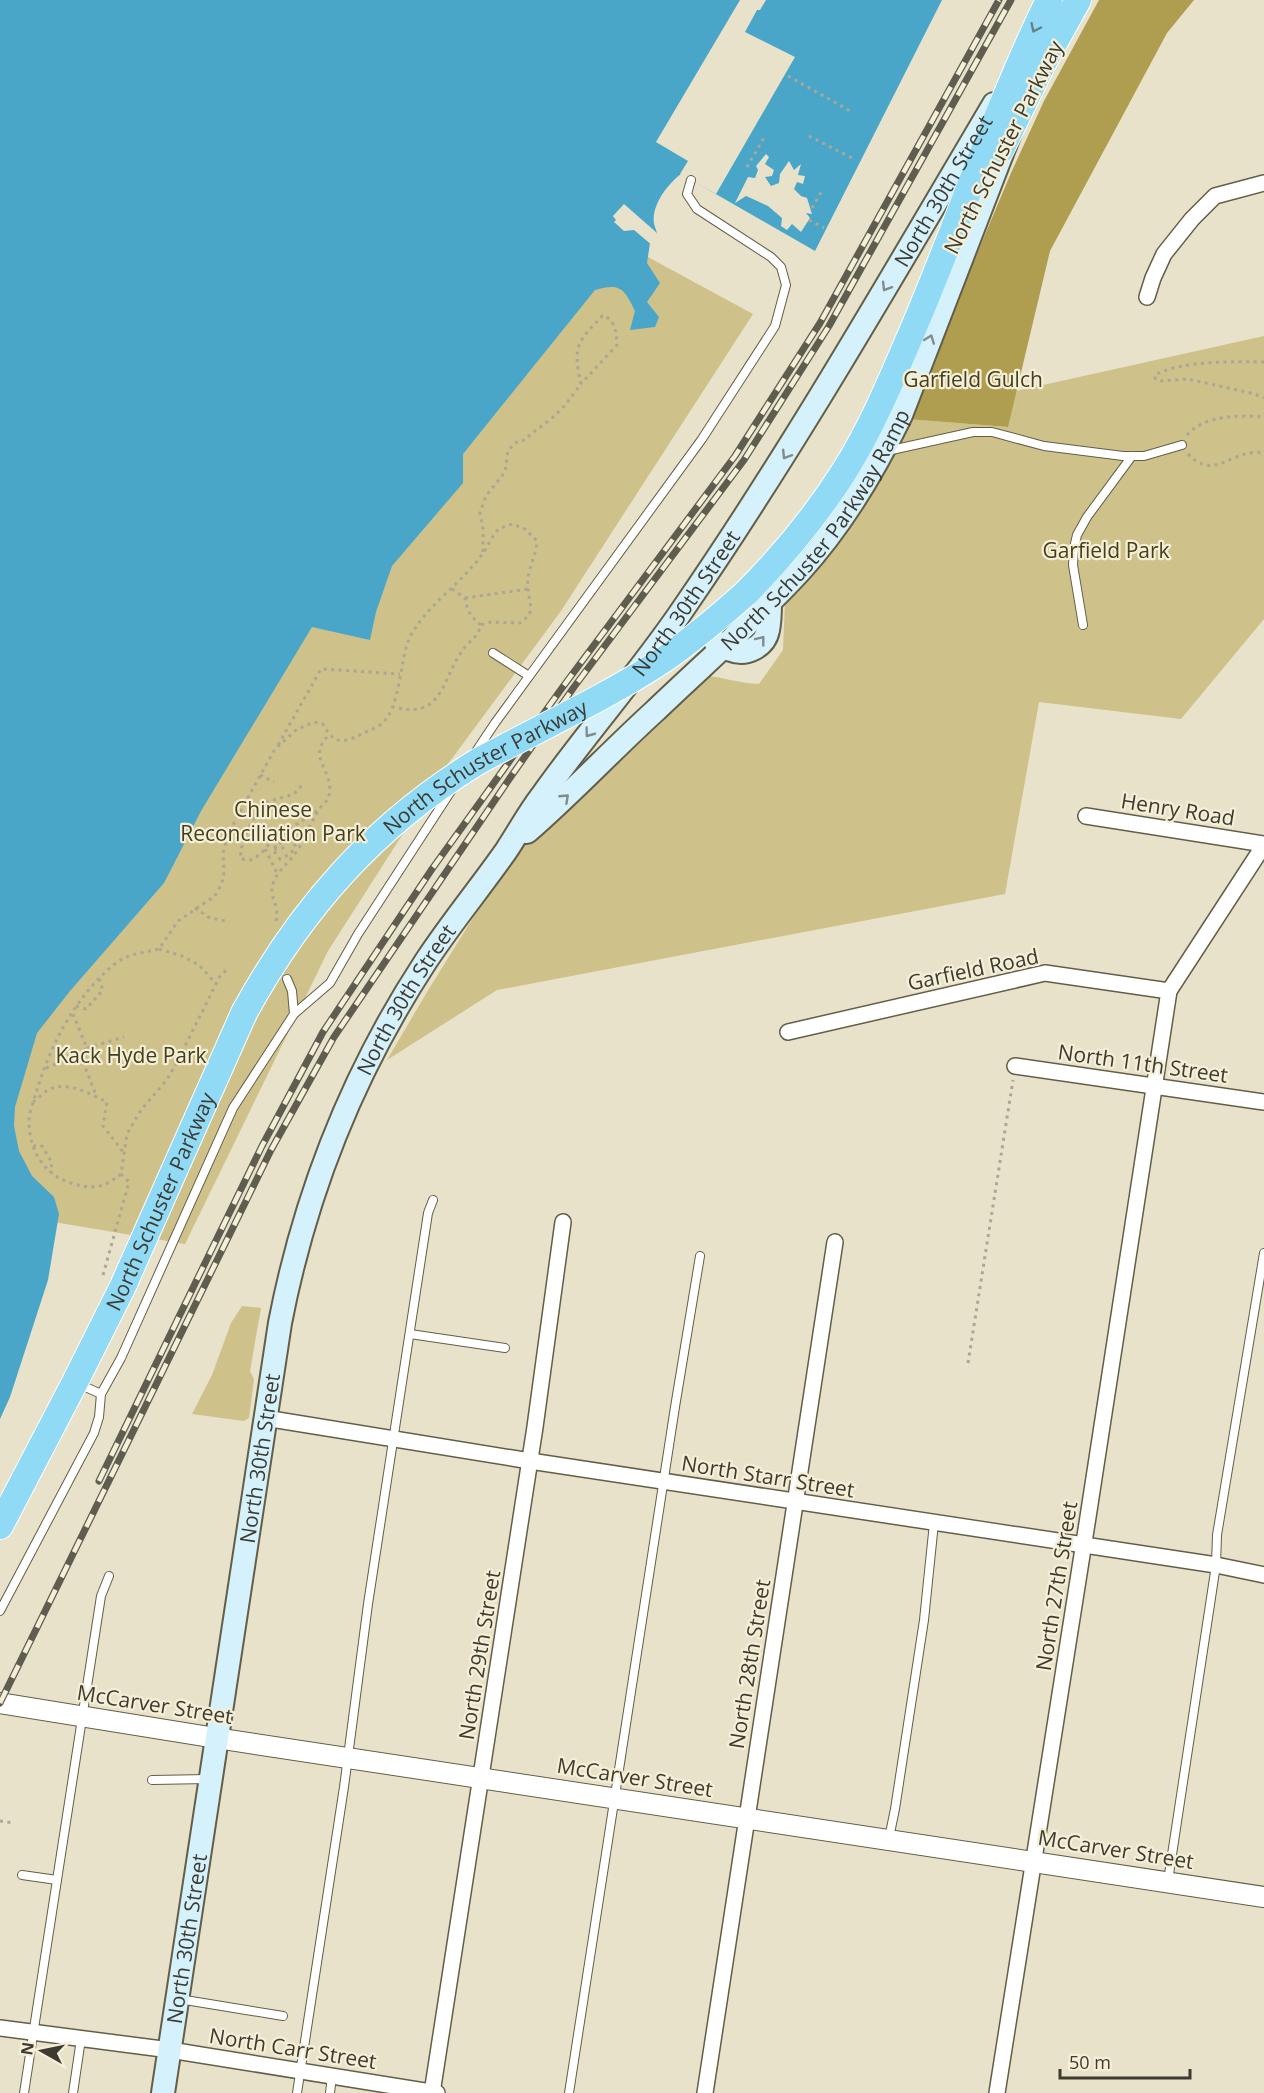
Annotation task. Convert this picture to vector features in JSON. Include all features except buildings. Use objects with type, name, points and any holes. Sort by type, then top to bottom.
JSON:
[{"type":"highway","name":"North Schuster Parkway","points":[[0,1526],[123,1286],[244,1013],[279,952],[304,918],[349,865],[392,823],[455,775],[663,660],[706,628],[745,594],[807,525],[845,469],[880,405],[928,293],[1022,56],[1049,0]]},
{"type":"highway","name":"North Schuster Parkway","points":[[928,293],[1042,64],[1078,0]]},
{"type":"main road","name":"North 30th Street","points":[[163,2093],[265,1418],[291,1270],[305,1218],[340,1122],[397,1009],[425,963],[506,851],[539,799],[681,613],[770,481],[1022,56]]},
{"type":"main road","name":"North Schuster Parkway Ramp","points":[[506,851],[564,800],[724,646],[733,651],[743,652],[760,644],[768,629],[770,601],[801,570],[826,540],[883,453],[901,415],[1010,132]]},
{"type":"main road","points":[[724,646],[698,631],[692,620],[693,612],[756,518],[770,481]]},
{"type":"street","points":[[1147,297],[1164,254],[1215,196],[1264,183]]},
{"type":"street","name":"Henry Road","points":[[1086,816],[1264,844]]},
{"type":"street","points":[[1169,991],[1264,844]]},
{"type":"street","name":"Garfield Road","points":[[788,1032],[1045,973],[1169,991]]},
{"type":"street","name":"North 27th Street","points":[[997,2093],[1169,991]]},
{"type":"street","name":"North 11th Street","points":[[1015,1066],[1264,1102]]},
{"type":"street","name":"North 29th Street","points":[[432,2093],[530,1461],[563,1222]]},
{"type":"street","name":"North 28th Street","points":[[705,2093],[835,1242]]},
{"type":"street","name":"North Starr Street","points":[[265,1418],[664,1482],[1216,1565],[1264,1575]]},
{"type":"street","name":"McCarver Street","points":[[0,1703],[216,1738],[1264,1897]]},
{"type":"street","name":"North Carr Street","points":[[0,2028],[170,2050],[437,2093]]},
{"type":"lane","points":[[0,1611],[94,1433],[99,1417],[101,1394],[121,1358],[233,1108],[294,1014],[330,983],[396,874],[495,723],[702,439],[775,326],[786,285],[781,267],[771,257],[697,209],[687,194],[691,180]]},
{"type":"lane","points":[[883,453],[973,432],[992,432],[1044,446],[1132,456],[1157,453],[1182,445]]},
{"type":"lane","points":[[1083,626],[1074,565],[1077,535],[1087,517],[1132,456]]},
{"type":"lane","points":[[493,653],[529,676]]},
{"type":"lane","points":[[287,979],[292,991],[294,1014]]},
{"type":"lane","points":[[297,2093],[348,1758],[368,1604],[428,1213],[433,1200]]},
{"type":"lane","points":[[1167,1882],[1216,1565],[1217,1534],[1264,1254]]},
{"type":"lane","points":[[569,2093],[700,1256]]},
{"type":"lane","points":[[410,1334],[505,1348]]},
{"type":"lane","points":[[75,1382],[101,1394]]},
{"type":"lane","points":[[888,1839],[895,1809],[924,1620],[934,1523]]},
{"type":"lane","points":[[24,2093],[101,1596],[109,1576]]},
{"type":"lane","points":[[152,1780],[210,1779]]},
{"type":"lane","points":[[22,1875],[57,1880]]},
{"type":"lane","points":[[178,1999],[283,2016]]},
{"type":"lane","points":[[73,2093],[81,2038]]},
{"type":"lane","points":[[330,2093],[333,2076]]},
{"type":"path","points":[[788,76],[852,112]]},
{"type":"path","points":[[747,167],[765,136]]},
{"type":"path","points":[[809,136],[854,159]]},
{"type":"path","points":[[812,208],[822,191]]},
{"type":"path","points":[[809,220],[824,228]]},
{"type":"path","points":[[483,554],[483,529],[480,513],[486,496],[505,472],[508,450],[518,441],[525,440],[565,406],[581,384],[617,345],[616,329],[611,319],[603,315],[582,337],[577,350],[577,366],[581,384]]},
{"type":"path","points":[[1264,362],[1204,364],[1162,371],[1155,375],[1159,381],[1188,379],[1264,398]]},
{"type":"path","points":[[1264,417],[1244,416],[1208,421],[1189,432],[1182,445],[1192,458],[1201,465],[1210,467],[1247,452],[1264,453]]},
{"type":"path","points":[[275,750],[296,730],[314,722],[323,724],[329,735],[338,740],[350,741],[380,726],[393,707],[410,637],[439,600],[483,554],[498,530],[512,524],[525,529],[537,541],[536,552],[528,570],[531,603],[529,615],[520,623],[491,621],[481,625]]},
{"type":"path","points":[[452,589],[465,598],[528,589]]},
{"type":"path","points":[[465,598],[466,608],[471,617],[481,625]]},
{"type":"path","points":[[393,707],[408,711],[424,709],[434,702],[443,689],[452,666],[463,648],[478,636],[481,625]]},
{"type":"path","points":[[159,949],[178,921],[215,896],[222,883],[223,853],[229,832],[321,669],[400,674]]},
{"type":"path","points":[[274,929],[278,907],[271,893],[277,873],[296,853],[319,810],[328,799],[331,789],[318,755],[319,747],[329,735]]},
{"type":"path","points":[[260,775],[274,782]]},
{"type":"path","points":[[302,785],[294,794],[264,803],[245,837],[241,859],[251,860],[265,849],[276,835],[282,834],[319,810]]},
{"type":"path","points":[[274,849],[280,859],[290,854],[295,848],[293,838],[282,834]]},
{"type":"path","points":[[265,849],[277,873]]},
{"type":"path","points":[[195,908],[210,918],[226,921]]},
{"type":"path","points":[[216,984],[199,965],[182,956],[159,949],[134,953],[118,962],[99,979],[72,1012],[45,1068],[33,1103],[28,1123],[33,1146],[39,1160],[50,1172],[64,1181],[96,1188],[110,1184],[122,1174],[127,1134],[141,1110],[166,1081],[175,1066],[216,984],[220,976],[229,968]]},
{"type":"path","points":[[76,1006],[86,1009],[103,990],[99,979]]},
{"type":"path","points":[[72,1012],[87,1047]]},
{"type":"path","points":[[45,1068],[80,1054],[87,1047],[124,1037]]},
{"type":"path","points":[[80,1054],[96,1097]]},
{"type":"path","points":[[968,1363],[1015,1066]]},
{"type":"path","points":[[33,1103],[48,1090],[56,1088],[79,1089],[107,1102],[103,1126],[125,1155]]},
{"type":"path","points":[[33,1146],[42,1146],[52,1163],[50,1172]]},
{"type":"path","points":[[102,1277],[129,1182],[122,1174]]},
{"type":"path","points":[[0,1821],[13,1823]]},
{"type":"green space","name":"Garfield Gulch","points":[[1099,0],[1194,0],[1167,33],[1050,251],[1008,427],[907,419],[1011,173],[1044,101]]},
{"type":"green space","name":"Chinese Reconciliation Park","points":[[611,237],[753,314],[561,611],[445,768],[328,951],[185,1244],[0,1213],[0,999]]},
{"type":"green space","name":"Garfield Park","points":[[1264,336],[1264,619],[1181,719],[1039,702],[1005,894],[497,990],[387,1060],[512,855],[655,715],[702,675],[759,684],[783,650],[785,602],[907,419],[1007,427],[1016,391]]},
{"type":"green space","points":[[242,1306],[261,1308],[250,1371],[254,1379],[249,1418],[244,1421],[192,1414],[212,1375],[231,1323]]},
{"type":"water","points":[[0,0],[942,0],[815,251],[681,174],[671,183],[655,210],[654,224],[657,233],[650,243],[647,263],[660,283],[647,302],[659,317],[655,327],[630,330],[635,311],[624,292],[610,287],[595,290],[463,454],[463,483],[392,566],[376,612],[370,640],[312,627],[201,811],[164,883],[70,991],[37,1033],[15,1107],[14,1126],[19,1151],[32,1176],[54,1197],[59,1214],[48,1280],[10,1397],[0,1419]]},
{"type":"pier","points":[[740,0],[766,0],[760,10],[757,10],[745,32],[795,57],[716,194],[680,174],[688,161],[656,142]]},
{"type":"pier","points":[[766,154],[769,157],[765,164],[774,170],[772,176],[765,177],[771,186],[779,183],[780,174],[789,161],[794,170],[801,164],[798,175],[805,176],[803,184],[797,182],[794,189],[807,198],[812,214],[806,213],[810,218],[801,232],[792,224],[787,230],[781,226],[782,218],[768,206],[746,196],[735,203],[748,177],[755,178],[758,170],[756,166]]},
{"type":"pier","points":[[624,204],[657,233],[653,246],[634,230],[624,231],[614,222],[616,220],[613,216]]},
{"type":"railway","points":[[99,1481],[262,1146],[323,1032],[432,869],[562,688],[735,456],[820,323],[999,0]]},
{"type":"railway","points":[[0,1703],[271,1150],[334,1037],[574,687],[744,460],[829,326],[1011,0]]},
{"type":"park label","name":"Kack Hyde Park","points":[[131,1055]]}]
